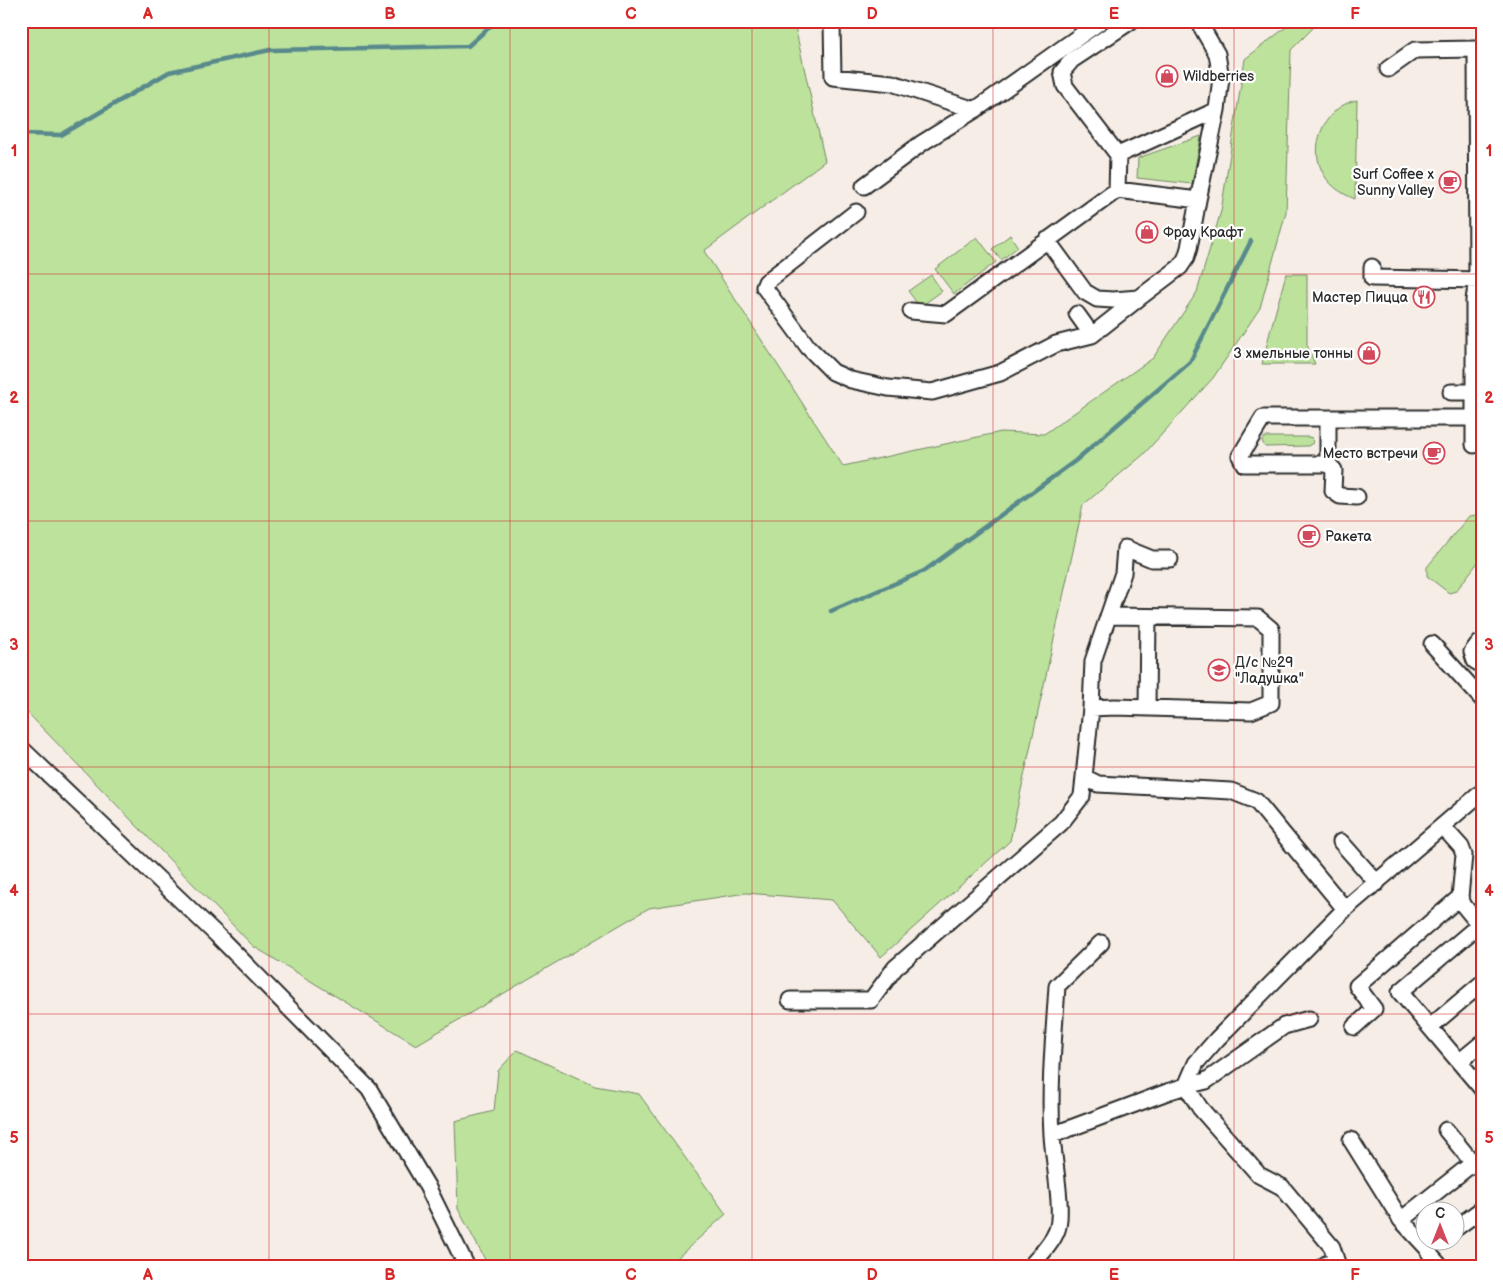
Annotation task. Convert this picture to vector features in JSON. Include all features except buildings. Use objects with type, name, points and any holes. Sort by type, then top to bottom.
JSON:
[{"type":"street","points":[[864,186],[922,143],[975,110],[1101,21]]},
{"type":"street","points":[[1117,190],[1118,155],[1065,86],[1062,72],[1072,60],[1131,21]]},
{"type":"street","points":[[856,212],[766,282],[764,287],[808,347],[833,372],[851,380],[888,388],[932,392],[1000,373],[1056,344],[1092,335],[1180,267],[1186,258],[1218,110],[1221,78],[1216,54],[1198,21]]},
{"type":"street","points":[[832,22],[833,77],[892,83],[975,110]]},
{"type":"street","points":[[1358,496],[1340,496],[1333,491],[1334,470],[1328,464],[1244,464],[1240,456],[1263,418],[1328,418],[1476,432],[1473,392],[1474,300],[1480,280],[1476,49],[1416,50],[1388,69]]},
{"type":"street","points":[[1118,155],[1218,110]]},
{"type":"street","points":[[911,310],[946,314],[1117,190],[1198,200]]},
{"type":"street","points":[[1047,240],[1085,292],[1097,299],[1139,298]]},
{"type":"street","points":[[1370,275],[1480,280]]},
{"type":"street","points":[[1077,314],[1092,335]]},
{"type":"street","points":[[1451,392],[1473,392]]},
{"type":"street","points":[[1328,418],[1328,464]]},
{"type":"street","points":[[790,1000],[872,1000],[895,968],[1061,823],[1082,796],[1091,708],[1093,662],[1123,573],[1125,548],[1152,559],[1170,559]]},
{"type":"street","points":[[1091,708],[1251,711],[1271,703],[1271,629],[1258,618],[1108,616]]},
{"type":"street","points":[[1147,708],[1148,617]]},
{"type":"street","points":[[1482,643],[1478,644],[1472,652],[1475,662],[1482,665]]},
{"type":"street","points":[[1432,644],[1482,699]]},
{"type":"street","points":[[21,748],[217,935],[369,1089],[427,1186],[467,1267]]},
{"type":"street","points":[[1084,777],[1098,784],[1231,791],[1256,801],[1345,909]]},
{"type":"street","points":[[1186,1086],[1196,1063],[1217,1039],[1345,909],[1482,792]]},
{"type":"street","points":[[1443,827],[1461,847],[1464,855],[1460,898],[1464,906],[1481,926],[1400,992],[1482,1089]]},
{"type":"street","points":[[1341,842],[1377,883]]},
{"type":"street","points":[[1354,1027],[1374,1009],[1356,986],[1460,898]]},
{"type":"street","points":[[1030,1267],[1057,1230],[1060,1214],[1052,1135],[1051,1069],[1057,986],[1101,943]]},
{"type":"street","points":[[1430,1027],[1482,983]]},
{"type":"street","points":[[1052,1135],[1170,1091],[1206,1081],[1284,1026],[1309,1019]]},
{"type":"street","points":[[1459,1062],[1482,1043]]},
{"type":"street","points":[[1186,1086],[1200,1108],[1259,1174],[1282,1187],[1332,1246],[1338,1265],[1326,1264],[1322,1267]]},
{"type":"street","points":[[1401,1220],[1473,1163],[1446,1130]]},
{"type":"street","points":[[1351,1140],[1401,1220],[1416,1231]]},
{"type":"street","points":[[1466,1221],[1482,1209]]},
{"type":"street","points":[[1433,1250],[1431,1256],[1441,1267]]},
{"type":"green space","points":[[21,21],[802,21],[795,27],[825,161],[704,251],[843,466],[1001,432],[1044,434],[1153,358],[1197,292],[1221,211],[1245,59],[1294,21],[1320,21],[1291,50],[1286,212],[1260,308],[1213,378],[1143,455],[1083,505],[1010,841],[881,957],[832,900],[746,893],[649,908],[416,1045],[253,946],[21,706]]},
{"type":"green space","points":[[1357,100],[1355,199],[1330,184],[1321,169],[1317,147],[1319,136],[1330,117],[1337,109]]},
{"type":"green space","points":[[1201,136],[1192,184],[1137,178],[1138,158]]},
{"type":"green space","points":[[1010,235],[1018,247],[1001,260],[992,249]]},
{"type":"green space","points":[[977,237],[996,262],[954,294],[935,269]]},
{"type":"green space","points":[[1286,274],[1307,274],[1307,345],[1315,364],[1262,364]]},
{"type":"green space","points":[[931,275],[942,291],[920,307],[908,291]]},
{"type":"green space","points":[[1265,437],[1309,437],[1312,438],[1313,443],[1308,446],[1265,447],[1262,441]]},
{"type":"green space","points":[[1476,515],[1482,520],[1482,557],[1456,591],[1449,593],[1427,576],[1427,567],[1469,516]]},
{"type":"green space","points":[[517,1050],[595,1086],[639,1094],[726,1214],[667,1267],[489,1267],[458,1209],[455,1121],[494,1111],[498,1071]]},
{"type":"waterway","points":[[21,134],[61,135],[169,72],[270,50],[468,46],[496,21]]},
{"type":"waterway","points":[[831,611],[924,571],[1075,461],[1190,362],[1251,241]]},
{"type":"place","name":"Wildberries","points":[[1167,76]]},
{"type":"place","name":"Surf Coffee x Sunny Valley","points":[[1450,182]]},
{"type":"place","name":"Фрау Крафт","points":[[1147,232]]},
{"type":"place","name":"Мастер Пицца","points":[[1424,297]]},
{"type":"place","name":"3 хмельные тонны","points":[[1369,353]]},
{"type":"place","name":"Место встречи","points":[[1434,453]]},
{"type":"place","name":"Ракета","points":[[1309,536]]},
{"type":"place","name":"Д/с №29 \"Ладушка\"","points":[[1219,670]]}]
